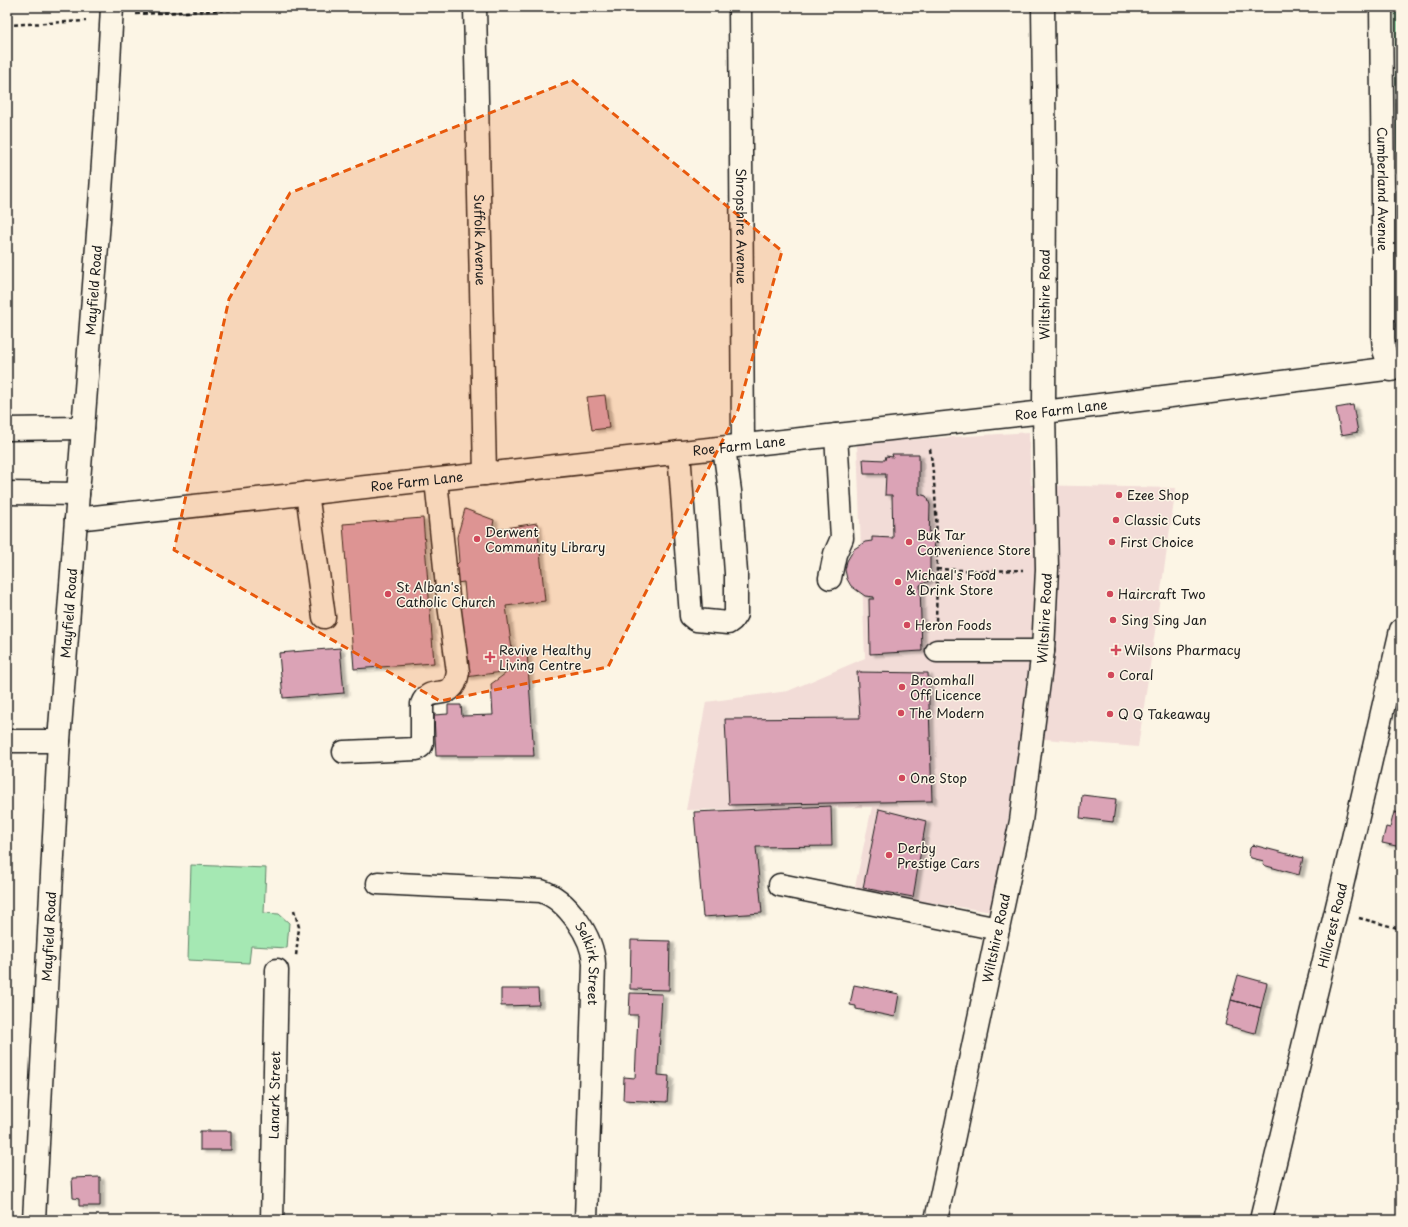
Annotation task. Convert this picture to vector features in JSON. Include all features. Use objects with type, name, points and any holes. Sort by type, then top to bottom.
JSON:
[{"type":"street","name":"Suffolk Avenue","points":[[475,7],[485,474]]},
{"type":"street","name":"Shropshire Avenue","points":[[679,452],[692,616],[696,620],[728,623],[736,614],[736,573],[730,491],[733,446],[740,7]]},
{"type":"street","name":"Wiltshire Road","points":[[936,1220],[1021,821],[1043,651],[1047,569],[1044,412],[1045,172],[1043,7]]},
{"type":"street","name":"Cumberland Avenue","points":[[1381,7],[1383,338],[1384,350],[1396,369]]},
{"type":"street","name":"Mayfield Road","points":[[34,1220],[59,741],[106,119],[112,14]]},
{"type":"street","name":"Roe Farm Lane","points":[[76,519],[1044,412],[1396,369]]},
{"type":"street","points":[[7,429],[83,428]]},
{"type":"street","points":[[830,578],[835,554],[842,538],[836,435]]},
{"type":"street","points":[[344,752],[417,749],[422,743],[422,704],[425,698],[429,694],[444,692],[451,689],[456,683],[458,672],[448,597],[436,480]]},
{"type":"street","points":[[7,493],[78,494]]},
{"type":"street","points":[[306,493],[324,617]]},
{"type":"street","name":"Hillcrest Road","points":[[1261,1220],[1336,912],[1401,630]]},
{"type":"street","points":[[937,651],[1043,651]]},
{"type":"street","points":[[7,741],[59,741]]},
{"type":"street","name":"Selkirk Street","points":[[378,883],[541,891],[553,896],[565,906],[584,932],[592,949],[594,964],[586,1220]]},
{"type":"street","points":[[780,885],[998,929]]},
{"type":"street","name":"Lanark Street","points":[[272,1220],[277,970]]},
{"type":"path","points":[[7,25],[112,14],[300,7]]},
{"type":"path","points":[[926,425],[934,478],[937,569],[936,626]]},
{"type":"path","points":[[937,569],[983,571],[1047,569]]},
{"type":"path","points":[[277,970],[295,969],[299,927],[294,910]]},
{"type":"path","points":[[1336,912],[1401,929]]},
{"type":"highlighted area","points":[[572,80],[782,251],[738,410],[608,667],[440,701],[174,550],[229,299],[290,193]]},
{"type":"shaded area","points":[[1029,432],[1031,485],[1176,488],[1138,747],[1022,737],[993,912],[854,891],[872,807],[686,810],[706,702],[788,691],[865,658],[857,443]]},
{"type":"green space","points":[[1395,7],[1401,7],[1401,289],[1397,166]]},
{"type":"green space","points":[[191,865],[266,868],[264,913],[279,914],[289,923],[287,948],[251,946],[249,963],[188,960]]},
{"type":"building","points":[[605,395],[609,428],[592,430],[587,397]]},
{"type":"building","points":[[1353,405],[1358,432],[1341,435],[1336,408]]},
{"type":"building","points":[[892,454],[919,454],[919,494],[926,496],[930,505],[929,541],[934,541],[935,551],[930,550],[929,581],[920,585],[922,651],[870,654],[869,599],[874,599],[874,597],[865,596],[851,586],[847,579],[845,570],[847,561],[854,549],[865,542],[872,541],[872,537],[893,538],[892,495],[885,495],[886,474],[864,474],[863,459],[885,460],[886,456],[893,457]]},
{"type":"building","points":[[465,509],[494,520],[492,530],[537,523],[545,601],[506,606],[512,650],[527,651],[534,756],[436,756],[434,715],[448,714],[448,705],[461,705],[462,716],[493,715],[491,684],[509,671],[466,677],[461,608],[466,606],[464,582],[457,583],[456,565],[459,562],[457,537]]},
{"type":"building","name":"St Alban's Catholic Church","points":[[423,518],[434,663],[354,669],[343,524]]},
{"type":"building","points":[[340,648],[344,693],[283,698],[279,653]]},
{"type":"building","points":[[857,672],[928,673],[932,801],[729,805],[725,719],[860,718]]},
{"type":"building","points":[[1082,795],[1116,799],[1113,822],[1080,818]]},
{"type":"building","points":[[831,806],[832,846],[756,847],[762,913],[703,917],[694,812]]},
{"type":"building","points":[[879,809],[926,821],[913,897],[863,888]]},
{"type":"building","points":[[1394,812],[1401,813],[1401,847],[1382,843],[1386,827],[1390,828]]},
{"type":"building","points":[[1253,845],[1303,858],[1299,875],[1263,865],[1264,861],[1251,858],[1249,855],[1250,848]]},
{"type":"building","points":[[631,940],[670,941],[669,990],[630,989]]},
{"type":"building","points":[[1238,975],[1267,983],[1261,1008],[1231,1000]]},
{"type":"building","points":[[854,985],[899,994],[895,1017],[856,1009],[856,1006],[850,1005]]},
{"type":"building","points":[[501,989],[538,989],[539,1005],[501,1006]]},
{"type":"building","points":[[630,993],[662,994],[658,1075],[669,1076],[667,1102],[623,1100],[624,1077],[635,1078],[638,1015],[629,1015]]},
{"type":"building","points":[[1231,1000],[1261,1008],[1255,1033],[1225,1025]]},
{"type":"building","points":[[200,1131],[231,1131],[231,1150],[200,1150]]},
{"type":"building","points":[[100,1177],[100,1206],[79,1206],[79,1199],[73,1198],[72,1178]]},
{"type":"place","name":"Ezee Shop","points":[[1119,495]]},
{"type":"place","name":"Classic Cuts","points":[[1116,520]]},
{"type":"place","name":"Derwent Community Library","points":[[477,539]]},
{"type":"place","name":"Buk Tar Convenience Store","points":[[909,542]]},
{"type":"place","name":"First Choice","points":[[1112,542]]},
{"type":"place","name":"Michael's Food & Drink Store","points":[[898,582]]},
{"type":"place","name":"St Alban's Catholic Church","points":[[388,594]]},
{"type":"place","name":"Haircraft Two","points":[[1110,594]]},
{"type":"place","name":"Sing Sing Jan","points":[[1113,620]]},
{"type":"place","name":"Heron Foods","points":[[907,625]]},
{"type":"place","name":"Wilsons Pharmacy","points":[[1116,650]]},
{"type":"place","name":"Revive Healthy Living Centre","points":[[490,657]]},
{"type":"place","name":"Coral","points":[[1111,675]]},
{"type":"place","name":"Broomhall Off Licence","points":[[902,687]]},
{"type":"place","name":"The Modern","points":[[901,713]]},
{"type":"place","name":"Q Q Takeaway","points":[[1110,714]]},
{"type":"place","name":"One Stop","points":[[902,778]]},
{"type":"place","name":"Derby Prestige Cars","points":[[889,855]]}]
